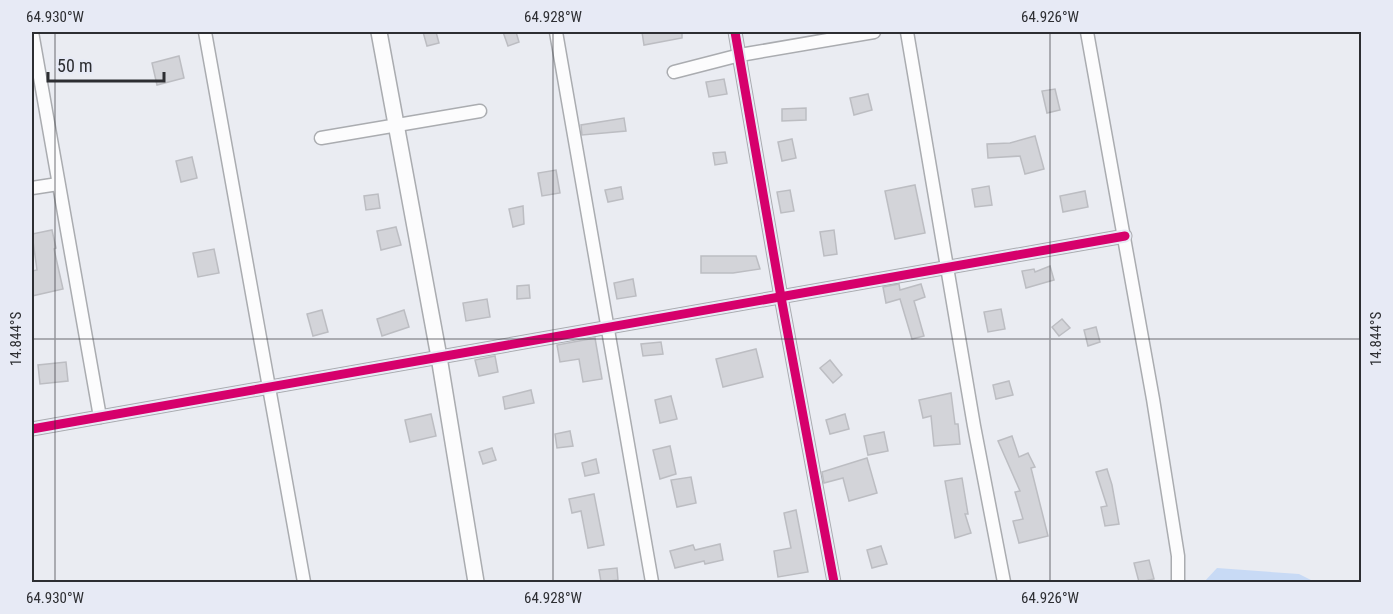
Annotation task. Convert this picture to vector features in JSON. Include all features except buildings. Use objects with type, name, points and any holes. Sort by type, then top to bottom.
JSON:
[{"type":"street","points":[[32,32],[57,184],[100,417]]},
{"type":"street","points":[[205,32],[304,582]]},
{"type":"street","points":[[379,32],[439,357],[476,582]]},
{"type":"street","points":[[556,32],[652,582]]},
{"type":"street","points":[[735,32],[780,297],[834,582]]},
{"type":"street","points":[[674,72],[740,55],[874,32]]},
{"type":"street","points":[[907,32],[1004,582]]},
{"type":"street","points":[[1087,32],[1125,236],[1178,556],[1178,582]]},
{"type":"street","points":[[321,138],[480,111]]},
{"type":"street","points":[[32,188],[57,184]]},
{"type":"street","points":[[32,429],[1125,236]]},
{"type":"water","points":[[1217,568],[1299,574],[1315,582],[1204,582]]},
{"type":"cycle path","points":[[735,32],[834,582]]},
{"type":"cycle path","points":[[32,429],[1125,236]]}]
